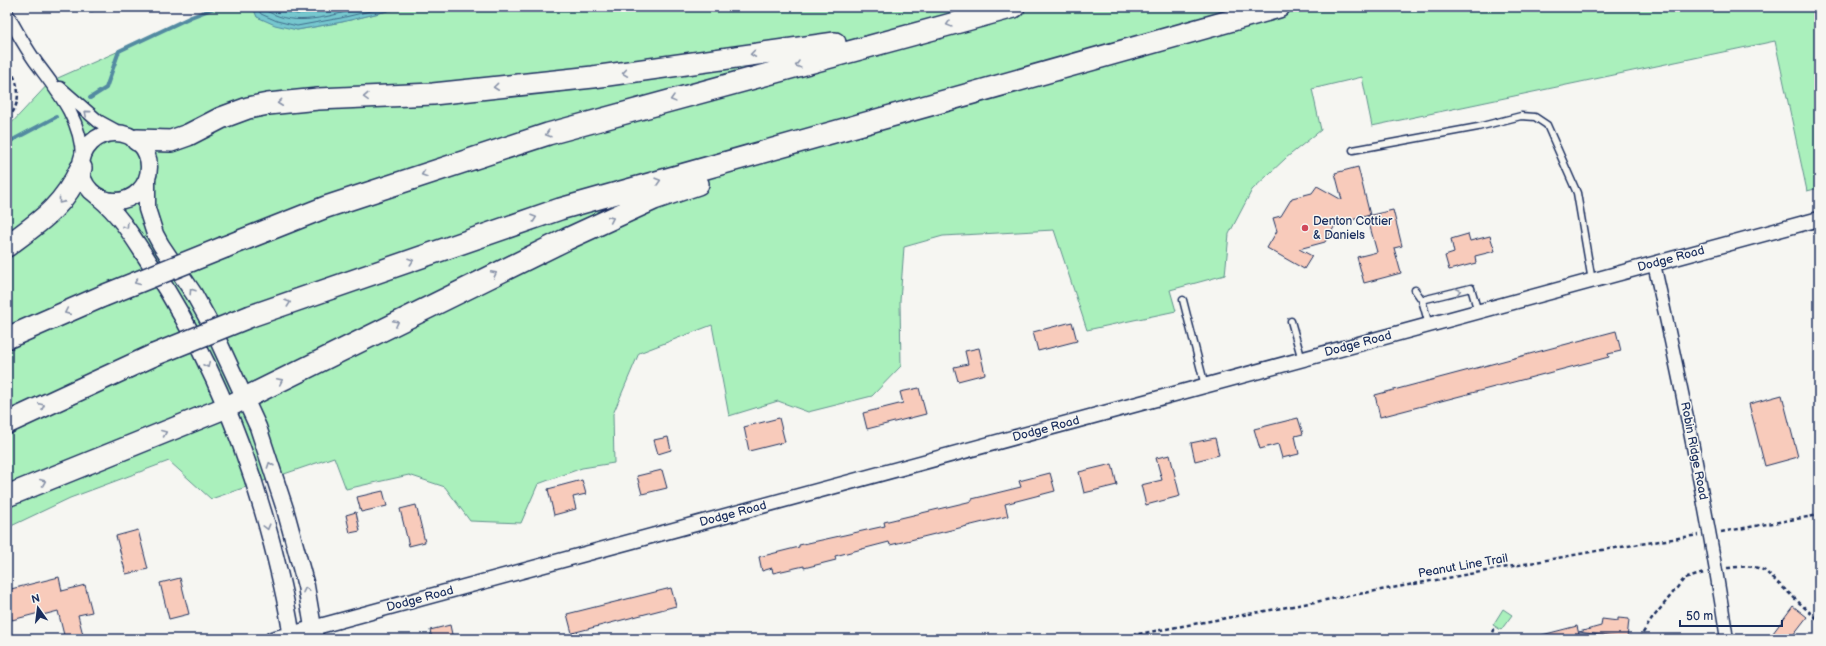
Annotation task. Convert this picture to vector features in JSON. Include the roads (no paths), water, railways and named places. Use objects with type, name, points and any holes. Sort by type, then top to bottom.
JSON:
[{"type":"highway","points":[[7,338],[103,296],[326,207],[548,134],[917,32],[1014,7]]},
{"type":"highway","points":[[7,423],[154,355],[251,316],[560,209],[1280,7]]},
{"type":"highway","points":[[128,137],[171,141],[188,135],[221,118],[248,108],[268,104],[318,99],[433,94],[592,77],[917,32]]},
{"type":"highway","points":[[7,496],[236,403],[486,278],[654,199],[718,177],[805,151],[869,122]]},
{"type":"highway","points":[[7,246],[56,208],[74,184],[81,163]]},
{"type":"main road","points":[[99,198],[111,202],[122,201],[134,197],[142,189],[147,180],[150,169],[149,158],[144,148],[128,137],[105,134],[95,139],[87,148],[81,163],[83,181],[90,191],[115,212],[169,293],[236,403],[258,427],[285,509],[306,586],[314,633]]},
{"type":"main road","points":[[147,180],[147,209],[155,234],[194,294],[211,325],[236,403],[279,571],[292,636]]},
{"type":"street","points":[[7,14],[25,46],[51,81],[76,124],[81,143],[81,163]]},
{"type":"street","points":[[51,81],[98,121],[128,137]]},
{"type":"street","name":"Dodge Road","points":[[272,639],[314,633],[1205,386],[1819,219]]},
{"type":"street","name":"Robin Ridge Road","points":[[1654,264],[1681,383],[1710,534],[1728,639]]},
{"type":"lane","points":[[1353,150],[1478,127],[1521,116],[1535,117],[1547,125],[1577,193],[1592,281]]},
{"type":"lane","points":[[1422,300],[1471,288],[1478,312]]},
{"type":"lane","points":[[1415,290],[1422,300],[1429,325]]},
{"type":"lane","points":[[1183,300],[1205,386]]},
{"type":"lane","points":[[1291,321],[1302,360]]},
{"type":"water","points":[[253,7],[404,7],[342,22],[297,30],[275,25],[257,17]]},
{"type":"waterway","points":[[90,98],[106,88],[119,51],[191,17],[217,7]]},
{"type":"waterway","points":[[7,143],[56,117]]},
{"type":"place","name":"Denton Cottier & Daniels","points":[[1305,228]]}]
